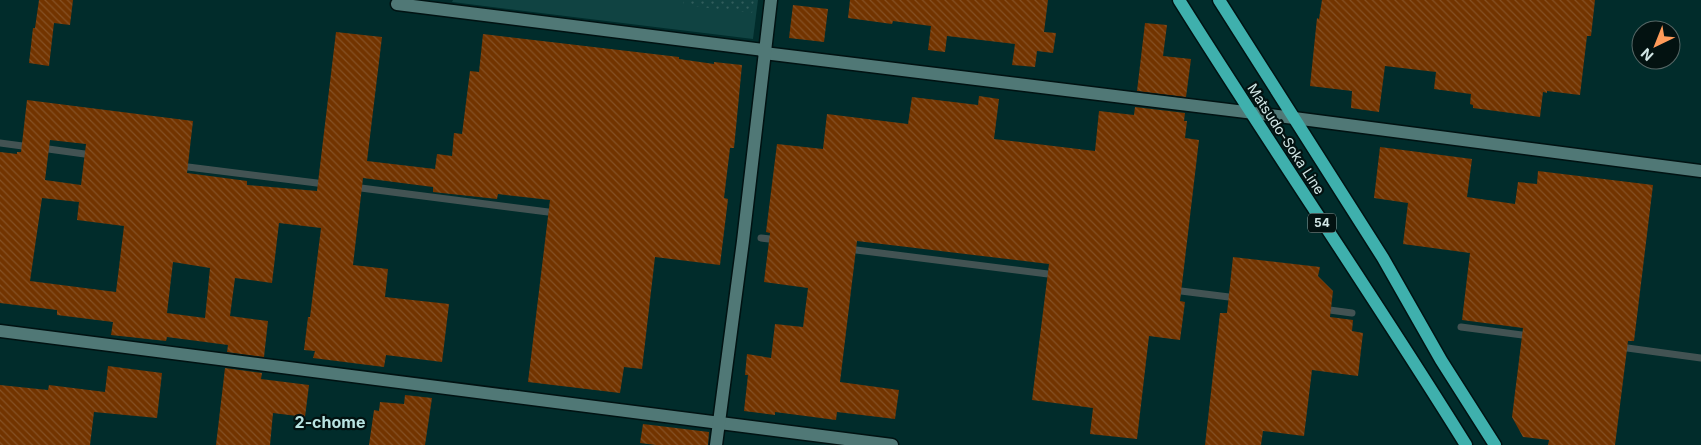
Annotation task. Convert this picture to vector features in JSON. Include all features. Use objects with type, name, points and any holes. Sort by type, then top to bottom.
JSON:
[{"type":"main road","name":"Matsudo-Soka Line","points":[[1179,0],[1466,445]]},
{"type":"main road","name":"Matsudo-Soka Line","points":[[1219,0],[1383,258],[1441,360],[1495,445]]},
{"type":"street","points":[[716,445],[743,241],[771,0]]},
{"type":"street","points":[[397,4],[1701,171]]},
{"type":"street","points":[[0,331],[892,445]]},
{"type":"shaded area","points":[[453,0],[758,0],[753,39],[452,2]]},
{"type":"shaded area","points":[[684,0],[754,0],[752,13],[683,5]]},
{"type":"building","points":[[39,0],[73,0],[70,25],[54,23],[49,66],[29,63],[33,28],[35,28]]},
{"type":"building","points":[[850,0],[1048,0],[1044,32],[1056,33],[1053,53],[1037,51],[1035,67],[1012,65],[1015,44],[947,36],[945,52],[928,50],[931,26],[893,21],[892,24],[848,18]]},
{"type":"building","points":[[1322,0],[1595,0],[1591,36],[1587,36],[1580,95],[1543,92],[1540,117],[1473,108],[1473,105],[1470,104],[1471,94],[1434,89],[1436,72],[1385,66],[1379,112],[1351,108],[1352,91],[1310,86],[1317,18],[1319,19]]},
{"type":"building","points":[[793,5],[828,9],[824,42],[789,38]]},
{"type":"building","points":[[1145,23],[1167,25],[1163,56],[1191,59],[1186,97],[1137,91]]},
{"type":"building","points":[[336,32],[382,37],[367,161],[435,169],[437,154],[452,156],[454,133],[462,134],[470,71],[479,72],[483,34],[679,57],[679,59],[714,64],[714,62],[742,65],[734,148],[730,148],[724,198],[728,199],[720,265],[655,257],[642,369],[624,367],[620,393],[528,382],[550,200],[498,194],[497,199],[433,192],[433,187],[363,178],[353,265],[388,269],[385,297],[449,304],[442,362],[386,355],[384,367],[313,358],[315,351],[304,350],[321,228],[279,223],[272,283],[235,278],[230,316],[268,321],[264,357],[227,352],[228,345],[167,337],[166,341],[111,335],[113,322],[57,315],[57,310],[0,303],[0,152],[17,154],[17,152],[21,152],[27,100],[193,121],[187,173],[247,181],[247,185],[317,191]],"holes":[[[50,140],[86,144],[81,185],[45,180]],[[42,198],[79,202],[77,220],[124,226],[116,292],[30,281]],[[173,262],[210,268],[205,318],[167,313]]]},
{"type":"building","points":[[979,96],[999,99],[994,139],[1095,151],[1099,111],[1134,115],[1135,107],[1185,113],[1184,121],[1187,121],[1185,138],[1199,140],[1180,301],[1185,302],[1180,340],[1149,336],[1137,439],[1090,434],[1093,408],[1032,400],[1049,264],[857,241],[840,382],[899,390],[895,419],[837,412],[836,420],[775,412],[775,415],[744,411],[748,375],[745,375],[747,354],[771,358],[775,324],[803,327],[808,288],[764,282],[770,233],[766,232],[777,144],[823,149],[827,114],[908,124],[912,97],[978,105]]},
{"type":"building","points":[[1380,147],[1472,159],[1467,197],[1515,204],[1518,182],[1537,184],[1538,171],[1653,185],[1634,341],[1628,341],[1615,445],[1548,445],[1549,440],[1523,437],[1512,417],[1523,328],[1462,320],[1470,253],[1403,244],[1408,203],[1374,198]]},
{"type":"building","points":[[1233,257],[1320,267],[1318,276],[1333,291],[1330,317],[1353,320],[1352,331],[1363,333],[1358,376],[1312,370],[1304,436],[1263,431],[1261,445],[1205,445],[1220,313],[1227,313]]},
{"type":"building","points":[[108,366],[162,373],[157,418],[94,412],[90,445],[0,445],[0,385],[48,390],[49,385],[105,392]]},
{"type":"building","points":[[225,368],[262,373],[261,379],[309,385],[305,417],[273,413],[270,445],[216,445]]},
{"type":"building","points":[[405,395],[432,398],[425,445],[369,445],[374,410],[379,411],[380,402],[404,404]]},
{"type":"building","points":[[643,424],[709,432],[708,445],[656,445],[640,443]]},
{"type":"waterway","points":[[0,143],[30,147]]},
{"type":"waterway","points":[[41,148],[92,155]]},
{"type":"waterway","points":[[180,166],[325,184]]},
{"type":"waterway","points":[[353,187],[556,213]]},
{"type":"waterway","points":[[761,238],[778,240]]},
{"type":"waterway","points":[[848,249],[1056,275]]},
{"type":"waterway","points":[[1173,290],[1237,298]]},
{"type":"waterway","points":[[1322,309],[1352,313]]},
{"type":"waterway","points":[[1461,327],[1530,336]]},
{"type":"waterway","points":[[1620,347],[1701,358]]},
{"type":"district","name":"2-chome","points":[[330,422]]}]
